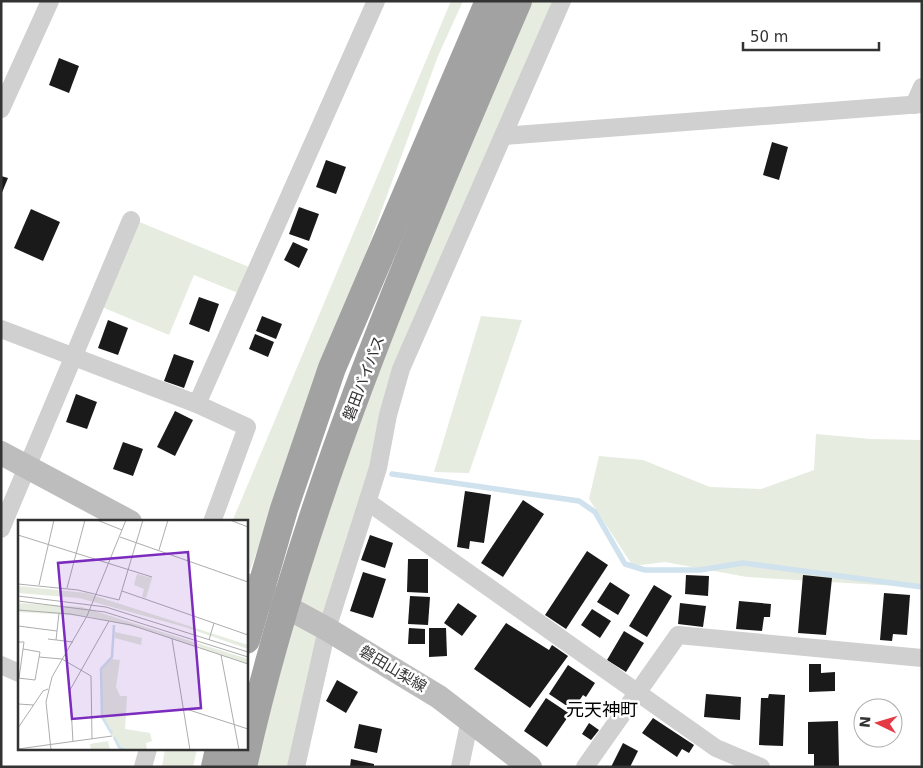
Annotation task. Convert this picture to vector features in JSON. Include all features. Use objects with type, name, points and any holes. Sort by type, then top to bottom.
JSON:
[{"type":"highway","name":"磐田バイパス","points":[[248,633],[284,509],[332,368],[489,1]]},
{"type":"highway","name":"磐田バイパス","points":[[248,748],[262,682],[313,518],[363,376],[453,154],[518,1]]},
{"type":"highway","points":[[215,767],[219,750]]},
{"type":"highway","name":"磐田バイパス","points":[[244,767],[248,750]]},
{"type":"main road","points":[[1,454],[126,520]]},
{"type":"main road","name":"磐田山梨線","points":[[248,586],[322,626],[439,697],[530,767]]},
{"type":"street","points":[[1,109],[50,1]]},
{"type":"street","points":[[197,404],[376,1]]},
{"type":"street","points":[[296,767],[322,626],[368,502],[378,468],[388,415],[401,369],[562,1]]},
{"type":"street","points":[[503,136],[918,104],[922,87]]},
{"type":"street","points":[[1,529],[131,220]]},
{"type":"street","points":[[1,329],[197,404],[247,427],[213,520]]},
{"type":"street","points":[[368,502],[716,748],[760,767]]},
{"type":"street","points":[[584,767],[678,634],[922,658]]},
{"type":"street","points":[[1,665],[18,673]]},
{"type":"street","points":[[460,767],[470,719]]},
{"type":"street","points":[[143,767],[148,750]]},
{"type":"shaded area","points":[[451,1],[463,1],[438,56],[248,576],[248,520],[233,520]]},
{"type":"shaded area","points":[[519,1],[562,1],[429,304],[382,446],[296,767],[244,767],[272,650]]},
{"type":"shaded area","points":[[137,221],[249,267],[238,293],[194,275],[169,335],[102,307]]},
{"type":"shaded area","points":[[481,316],[522,320],[469,473],[434,472]]},
{"type":"shaded area","points":[[816,434],[871,439],[922,440],[922,585],[915,587],[747,577],[665,562],[633,566],[589,499],[599,456],[643,460],[710,487],[761,489],[814,470]]},
{"type":"shaded area","points":[[165,750],[197,750],[193,767],[162,767]]},
{"type":"building","points":[[59,58],[79,66],[69,93],[49,85]]},
{"type":"building","points":[[772,142],[788,147],[779,180],[763,175]]},
{"type":"building","points":[[326,160],[346,167],[336,194],[316,187]]},
{"type":"building","points":[[1,176],[8,178],[1,195]]},
{"type":"building","points":[[299,207],[319,214],[309,241],[289,234]]},
{"type":"building","points":[[31,209],[60,222],[43,261],[14,248]]},
{"type":"building","points":[[293,242],[308,249],[299,268],[284,260]]},
{"type":"building","points":[[199,297],[219,304],[209,332],[189,324]]},
{"type":"building","points":[[262,316],[282,324],[276,339],[256,331]]},
{"type":"building","points":[[108,320],[128,328],[118,355],[98,348]]},
{"type":"building","points":[[255,334],[274,342],[268,357],[249,349]]},
{"type":"building","points":[[174,354],[194,361],[184,388],[164,381]]},
{"type":"building","points":[[76,394],[97,402],[87,429],[66,422]]},
{"type":"building","points":[[175,411],[193,420],[175,456],[157,447]]},
{"type":"building","points":[[123,442],[143,449],[133,476],[113,469]]},
{"type":"building","points":[[465,491],[491,495],[484,543],[470,541],[469,549],[457,547]]},
{"type":"building","points":[[523,500],[544,514],[503,577],[481,563]]},
{"type":"building","points":[[370,535],[393,543],[385,568],[361,560]]},
{"type":"building","points":[[587,551],[608,565],[566,629],[545,615]]},
{"type":"building","points":[[408,559],[428,559],[428,593],[407,592]]},
{"type":"building","points":[[363,572],[386,579],[373,618],[350,611]]},
{"type":"building","points":[[686,575],[709,576],[708,596],[685,594]]},
{"type":"building","points":[[803,575],[832,578],[826,635],[798,633]]},
{"type":"building","points":[[610,582],[630,595],[618,615],[597,602]]},
{"type":"building","points":[[654,585],[672,596],[647,637],[629,626]]},
{"type":"building","points":[[884,593],[910,595],[907,635],[893,634],[892,641],[880,640]]},
{"type":"building","points":[[410,596],[430,597],[428,625],[408,624]]},
{"type":"building","points":[[739,601],[771,604],[770,617],[764,617],[762,631],[736,629]]},
{"type":"building","points":[[458,603],[477,616],[462,636],[444,623]]},
{"type":"building","points":[[680,603],[706,606],[703,627],[678,624]]},
{"type":"building","points":[[592,609],[611,621],[600,638],[581,625]]},
{"type":"building","points":[[506,623],[549,650],[552,645],[568,656],[530,708],[474,669]]},
{"type":"building","points":[[409,628],[425,629],[425,644],[408,644]]},
{"type":"building","points":[[429,628],[446,628],[447,656],[429,657]]},
{"type":"building","points":[[624,631],[644,643],[626,672],[607,660]]},
{"type":"building","points":[[809,664],[821,664],[821,673],[835,672],[835,691],[809,692]]},
{"type":"building","points":[[568,665],[595,683],[586,697],[583,695],[573,710],[549,694]]},
{"type":"building","points":[[337,680],[358,692],[346,713],[326,701]]},
{"type":"building","points":[[706,694],[741,697],[740,720],[704,717]]},
{"type":"building","points":[[769,694],[785,695],[783,746],[759,745],[761,698],[768,698]]},
{"type":"building","points":[[546,698],[570,714],[547,747],[524,731]]},
{"type":"building","points":[[653,718],[694,745],[689,753],[682,749],[677,757],[642,733]]},
{"type":"building","points":[[838,721],[839,766],[814,766],[814,754],[808,754],[808,722]]},
{"type":"building","points":[[589,723],[599,730],[591,740],[582,734]]},
{"type":"building","points":[[359,724],[382,729],[377,753],[354,748]]},
{"type":"building","points":[[623,743],[638,751],[630,767],[611,767]]},
{"type":"building","points":[[351,759],[374,764],[374,767],[350,767]]},
{"type":"waterway","points":[[392,474],[579,501],[595,512],[625,564],[645,570],[700,570],[743,563],[922,587]]},
{"type":"district","name":"元天神町","points":[[602,709]]}]
